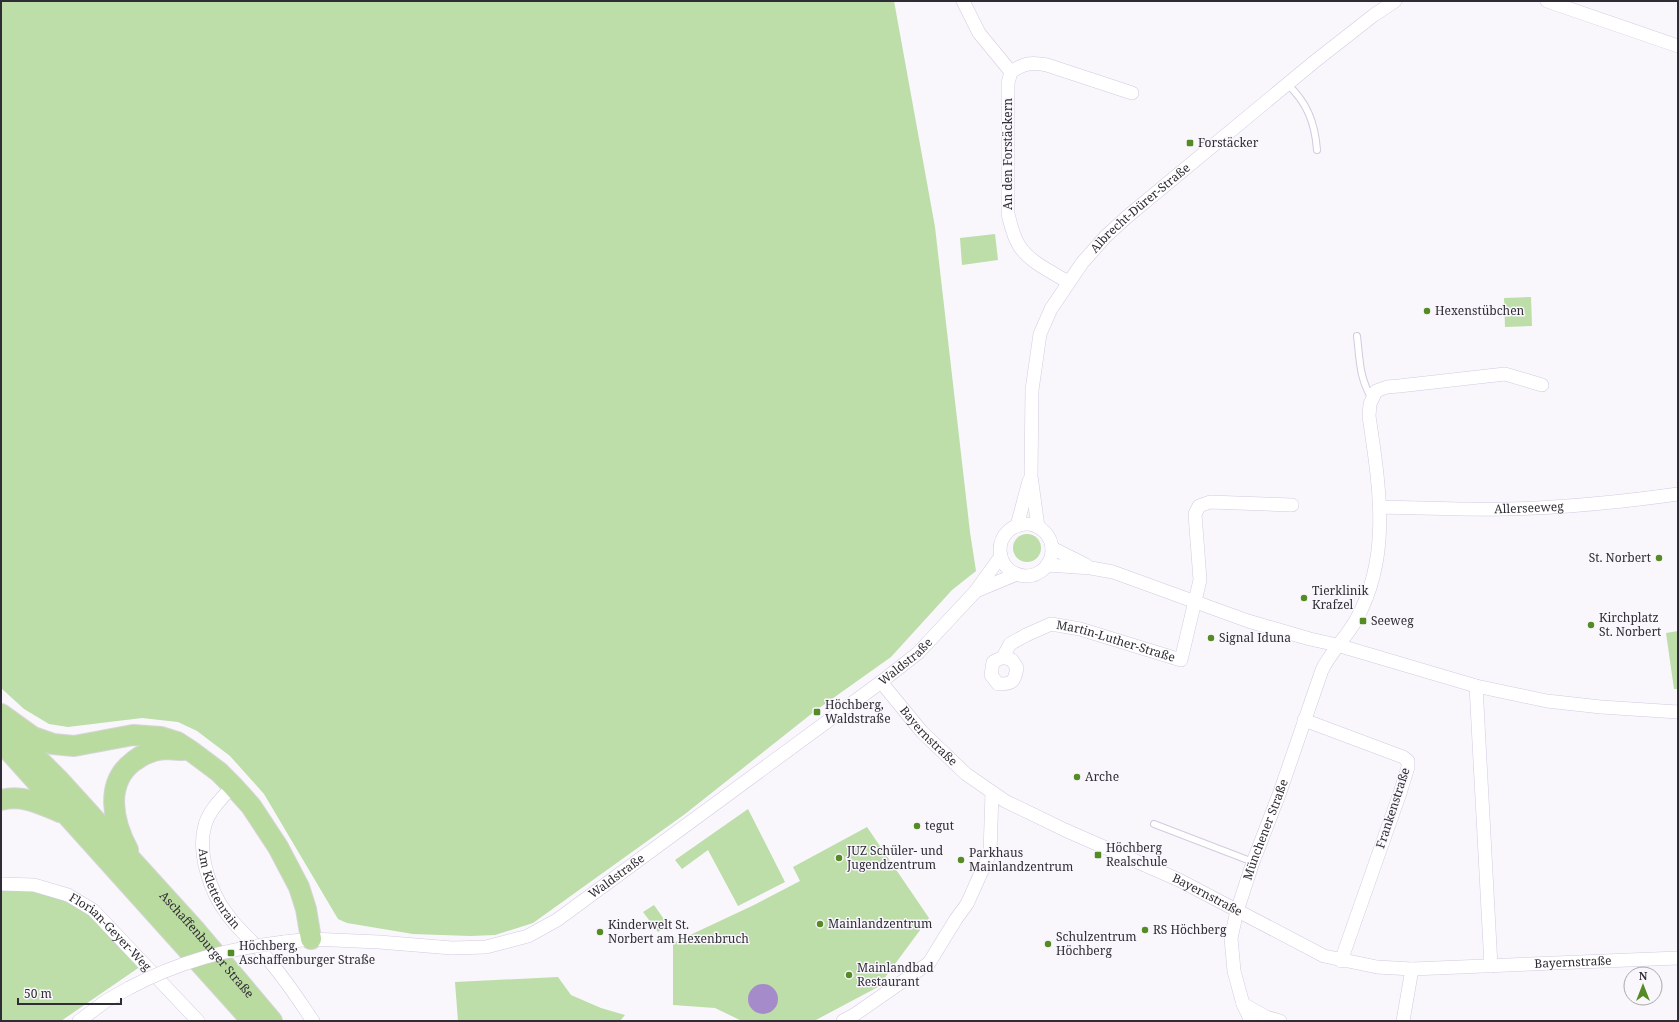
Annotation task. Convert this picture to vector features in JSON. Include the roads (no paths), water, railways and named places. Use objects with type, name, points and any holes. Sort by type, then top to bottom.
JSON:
[{"type":"main road","points":[[1,714],[33,737],[53,744],[74,746],[133,735],[161,737],[177,742],[191,751],[219,772],[233,786],[250,806],[278,847],[299,887],[306,909],[311,939]]},
{"type":"main road","points":[[1,724],[58,779],[139,869]]},
{"type":"main road","name":"Aschaffenburger Straße","points":[[1,742],[252,1021]]},
{"type":"main road","points":[[139,869],[122,838],[114,812],[113,799],[116,786],[126,769],[140,756],[152,751],[165,749],[191,751]]},
{"type":"main road","points":[[1,800],[21,798],[36,802],[66,814]]},
{"type":"main road","name":"Aschaffenburger Straße","points":[[139,869],[196,931],[272,1021]]},
{"type":"street","points":[[962,1],[979,33],[1011,72],[1020,66],[1033,62],[1047,64],[1132,92]]},
{"type":"street","name":"Albrecht-Dürer-Straße","points":[[1038,527],[1031,476],[1032,390],[1037,349],[1040,334],[1051,309],[1068,282],[1106,236],[1128,216],[1287,84],[1374,15],[1395,1]]},
{"type":"street","points":[[1547,1],[1678,46]]},
{"type":"street","name":"An den Forstäckern","points":[[1011,72],[1008,83],[1008,214],[1012,231],[1020,247],[1033,260],[1068,282]]},
{"type":"street","points":[[1372,399],[1376,391],[1387,387],[1506,374],[1542,385]]},
{"type":"street","name":"Münchener Straße","points":[[1251,1021],[1243,1004],[1234,971],[1232,938],[1237,911],[1253,862],[1280,792],[1322,670],[1337,644],[1349,632],[1357,619],[1375,572],[1380,542],[1380,508],[1369,416],[1372,399]]},
{"type":"street","name":"Albrecht-Dürer-Straße","points":[[1017,526],[1031,476]]},
{"type":"street","name":"Allerseeweg","points":[[1380,508],[1534,508],[1620,502],[1678,494]]},
{"type":"street","points":[[1195,602],[1200,580],[1195,514],[1199,506],[1210,502],[1292,505]]},
{"type":"street","points":[[1021,524],[1030,524],[1038,527],[1046,532],[1050,540],[1052,548],[1051,557],[1047,565],[1041,571],[1025,575],[1017,574],[1010,570],[1004,563],[1001,556],[1000,547],[1002,540],[1007,532],[1021,524]]},
{"type":"street","points":[[1052,548],[1091,568]]},
{"type":"street","name":"Waldstraße","points":[[79,1021],[106,1001],[147,978],[182,964],[243,947],[311,939],[466,948],[486,947],[528,936],[557,920],[588,898],[881,682],[918,652],[975,592],[1001,556]]},
{"type":"street","points":[[1047,565],[1091,568],[1113,572],[1195,602],[1310,639],[1337,644],[1476,686],[1547,701],[1601,707],[1678,712]]},
{"type":"street","name":"Waldstraße","points":[[975,592],[1017,574]]},
{"type":"street","name":"Martin-Luther-Straße","points":[[1003,657],[1010,644],[1051,624],[1080,629],[1181,660],[1195,602]]},
{"type":"street","name":"Bayernstraße","points":[[881,682],[922,732],[966,774],[992,793],[1065,830],[1179,880],[1324,956],[1341,961],[1377,967],[1412,969],[1678,958]]},
{"type":"street","points":[[1476,686],[1491,966]]},
{"type":"street","name":"Frankenstraße","points":[[1304,720],[1403,757],[1408,761],[1408,767],[1400,793],[1341,961]]},
{"type":"street","name":"Am Klettenrain","points":[[233,786],[215,806],[205,824],[202,843],[210,882],[226,914],[279,972],[313,1021]]},
{"type":"street","points":[[843,1021],[929,963],[967,904],[990,853],[992,832],[992,793]]},
{"type":"street","name":"Florian-Geyer-Weg","points":[[1,884],[34,885],[68,895],[93,910],[198,1021]]},
{"type":"street","points":[[1403,1021],[1412,969]]},
{"type":"street","points":[[1243,1004],[1266,1017],[1280,1021]]},
{"type":"lane","points":[[1287,84],[1296,92],[1313,121],[1317,150]]},
{"type":"lane","points":[[1357,336],[1362,378],[1364,385],[1372,399]]},
{"type":"lane","points":[[1154,824],[1253,862]]},
{"type":"place","name":"Forstäcker","points":[[1190,143]]},
{"type":"place","name":"Hexenstübchen","points":[[1427,311]]},
{"type":"place","name":"St. Norbert","points":[[1659,558]]},
{"type":"place","name":"Tierklinik Krafzel","points":[[1304,598]]},
{"type":"place","name":"Seeweg","points":[[1363,621]]},
{"type":"place","name":"Kirchplatz St. Norbert","points":[[1591,625]]},
{"type":"place","name":"Signal Iduna","points":[[1211,638]]},
{"type":"place","name":"Höchberg, Waldstraße","points":[[817,712]]},
{"type":"place","name":"Arche","points":[[1077,777]]},
{"type":"place","name":"tegut","points":[[917,826]]},
{"type":"place","name":"Höchberg Realschule","points":[[1098,855]]},
{"type":"place","name":"JUZ Schüler- und Jugendzentrum","points":[[839,858]]},
{"type":"place","name":"Parkhaus Mainlandzentrum","points":[[961,860]]},
{"type":"place","name":"Mainlandzentrum","points":[[820,924]]},
{"type":"place","name":"RS Höchberg","points":[[1145,930]]},
{"type":"place","name":"Kinderwelt St. Norbert am Hexenbruch","points":[[600,932]]},
{"type":"place","name":"Schulzentrum Höchberg","points":[[1048,944]]},
{"type":"place","name":"Höchberg, Aschaffenburger Straße","points":[[231,953]]},
{"type":"place","name":"Mainlandbad Restaurant","points":[[849,975]]}]
